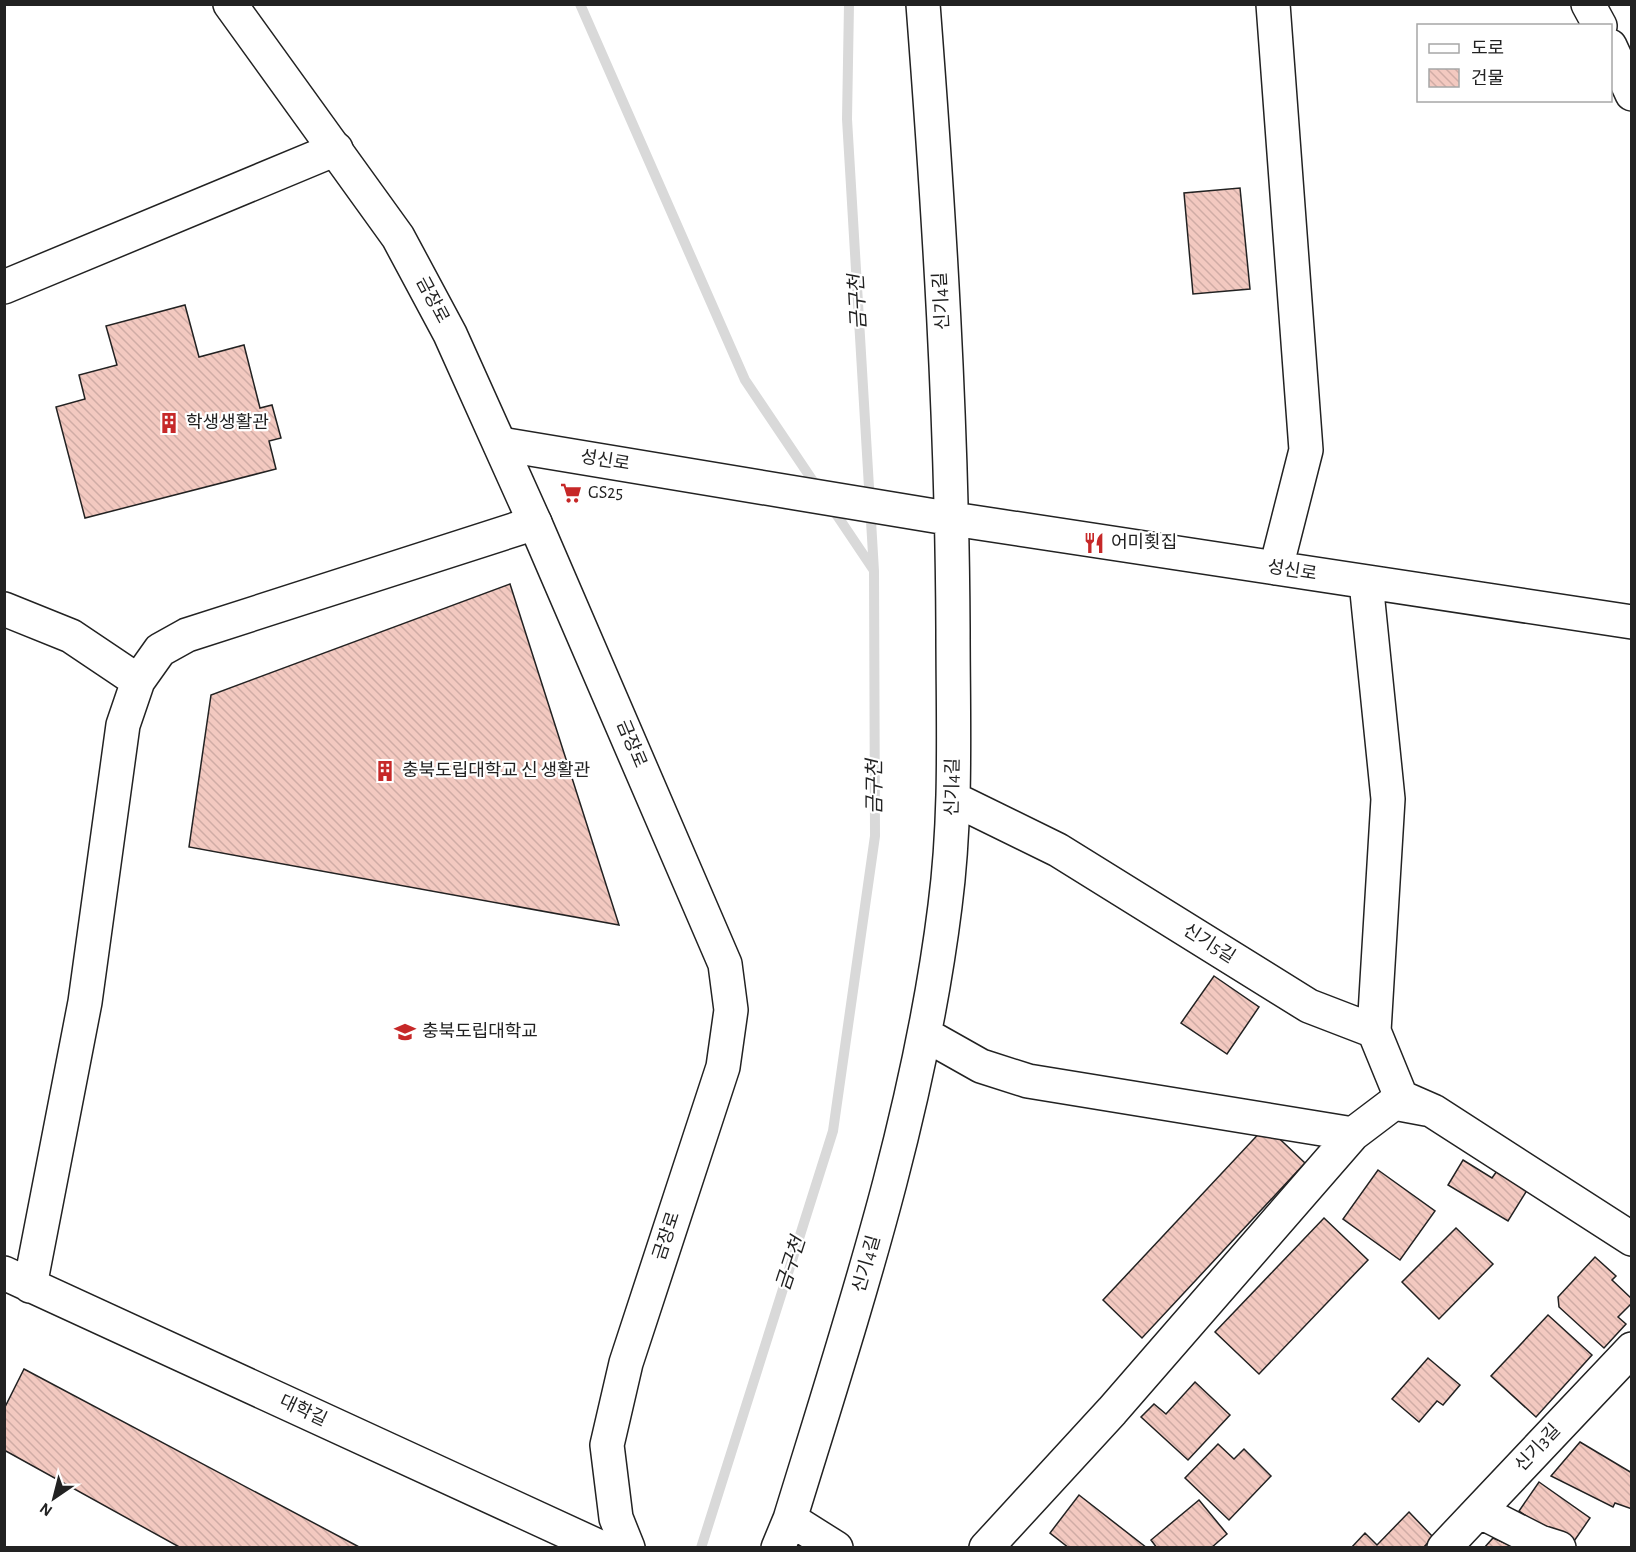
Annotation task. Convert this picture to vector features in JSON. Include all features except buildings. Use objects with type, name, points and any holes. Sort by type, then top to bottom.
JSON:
[{"type":"street","name":"금장로","points":[[230,4],[398,237],[450,334],[535,523],[725,964],[731,1010],[723,1067],[626,1363],[607,1445],[616,1518],[628,1548]]},
{"type":"street","name":"신기4길","points":[[784,1533],[866,1271],[926,1035],[945,904],[954,799],[953,519],[937,183],[923,4]]},
{"type":"street","points":[[1273,4],[1306,450],[1276,568]]},
{"type":"street","points":[[1588,4],[1599,24]]},
{"type":"street","points":[[1612,48],[1632,94]]},
{"type":"street","points":[[4,286],[336,149]]},
{"type":"street","name":"성신로","points":[[500,444],[953,519],[1632,622]]},
{"type":"street","points":[[17,1280],[85,1002],[123,725],[138,681],[160,650],[187,635],[535,523]]},
{"type":"street","points":[[1366,582],[1388,799],[1374,1031],[1401,1097],[1434,1111],[1632,1239]]},
{"type":"street","points":[[4,609],[71,636],[138,681]]},
{"type":"street","name":"신기5길","points":[[954,799],[1058,850],[1309,1006],[1374,1031]]},
{"type":"street","points":[[926,1035],[981,1066],[1028,1081],[1353,1134]]},
{"type":"street","points":[[986,1548],[1112,1411],[1353,1134],[1394,1103],[1434,1111]]},
{"type":"street","name":"대학길","points":[[17,1280],[602,1548]]},
{"type":"street","name":"신기3길","points":[[1444,1548],[1632,1349]]},
{"type":"street","points":[[1479,1511],[1540,1542],[1559,1548]]},
{"type":"street","points":[[784,1533],[836,1548]]},
{"type":"waterway","points":[[580,4],[745,380],[819,490]]},
{"type":"waterway","name":"금구천","points":[[701,1548],[833,1131],[875,836],[874,571],[847,119],[849,4]]},
{"type":"waterway","points":[[830,505],[873,569]]},
{"type":"place","name":"학생생활관","points":[[169,423]]},
{"type":"place","name":"GS25","points":[[571,493]]},
{"type":"place","name":"어미횟집","points":[[1094,543]]},
{"type":"place","name":"충북도립대학교 신 생활관","points":[[385,771]]},
{"type":"place","name":"충북도립대학교","points":[[405,1032]]}]
